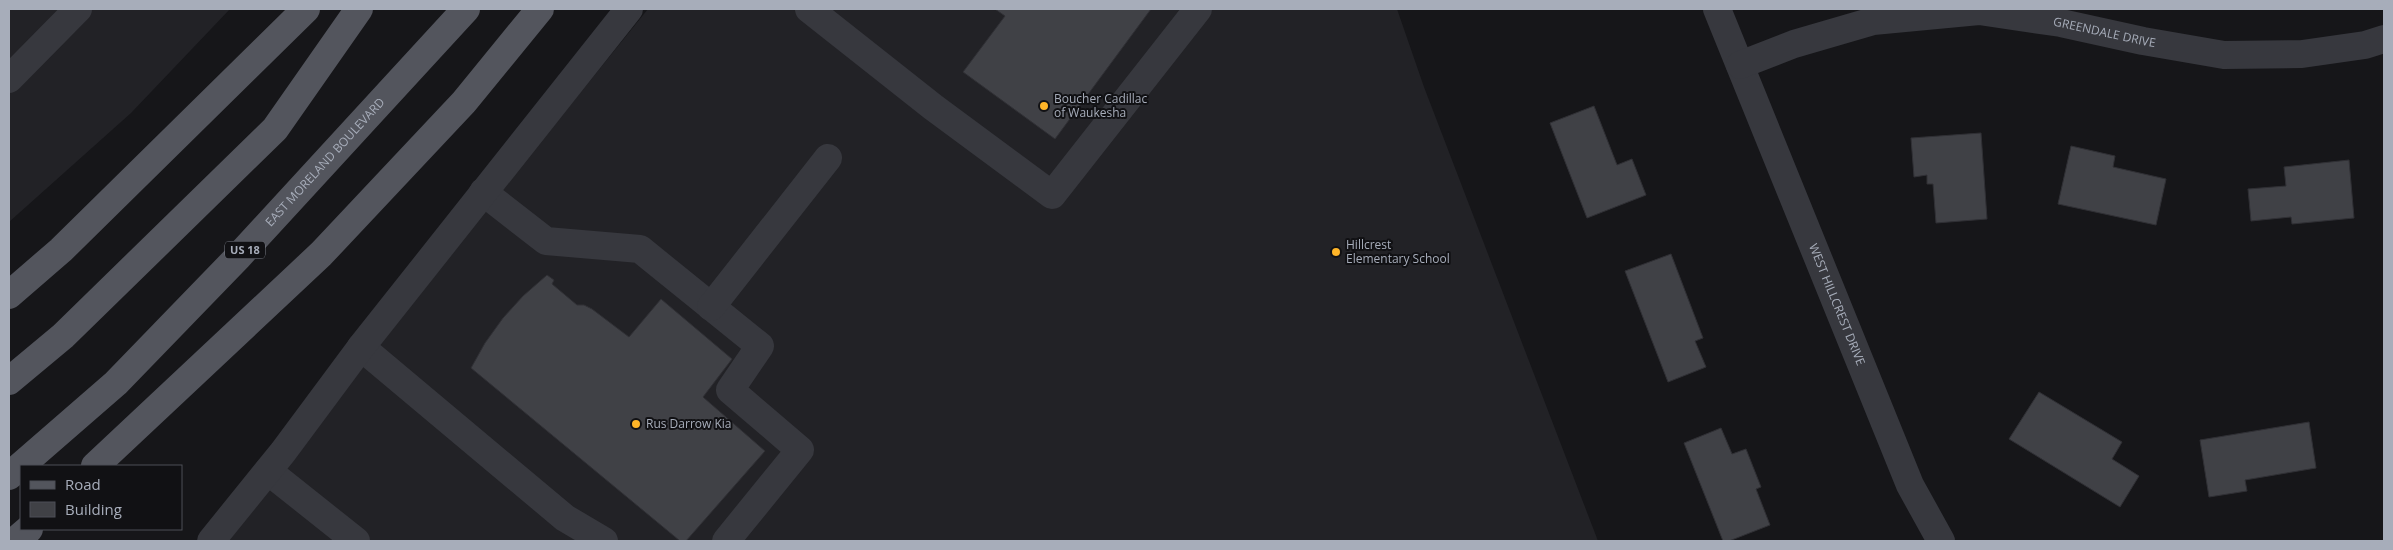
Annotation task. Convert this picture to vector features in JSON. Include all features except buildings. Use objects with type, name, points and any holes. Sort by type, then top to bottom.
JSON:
[{"type":"main road","points":[[9,295],[61,250],[306,9]]},
{"type":"main road","points":[[9,381],[64,336],[275,129],[359,9]]},
{"type":"main road","points":[[419,61],[444,9]]},
{"type":"main road","name":"EAST MORELAND BOULEVARD","points":[[22,465],[116,383],[238,257],[466,9]]},
{"type":"main road","points":[[96,465],[321,254],[464,102],[540,9]]},
{"type":"main road","name":"EAST MORELAND BOULEVARD","points":[[9,476],[20,466]]},
{"type":"main road","points":[[15,541],[27,530]]},
{"type":"street","points":[[9,79],[78,9]]},
{"type":"street","points":[[211,541],[268,471],[361,347],[629,9]]},
{"type":"street","points":[[809,9],[933,107],[1052,195],[1198,9]]},
{"type":"street","name":"WEST HILLCREST DRIVE","points":[[1717,9],[1910,485],[1941,541]]},
{"type":"street","name":"GREENDALE DRIVE","points":[[1740,65],[1794,44],[1873,21],[1979,12],[2060,23],[2143,41],[2224,55],[2302,54],[2364,45],[2384,39]]},
{"type":"street","points":[[712,307],[828,158]]},
{"type":"street","points":[[483,192],[546,241],[640,249],[760,346],[730,390],[800,450],[726,541]]},
{"type":"street","points":[[361,347],[565,518],[604,541]]},
{"type":"street","points":[[268,471],[356,541]]},
{"type":"shaded area","points":[[9,9],[230,9],[131,113],[9,222]]},
{"type":"shaded area","points":[[648,9],[1397,9],[1424,87],[1598,541],[225,541],[525,161]]},
{"type":"place","name":"Boucher Cadillac of Waukesha","points":[[1044,106]]},
{"type":"place","name":"Hillcrest Elementary School","points":[[1336,252]]},
{"type":"place","name":"Rus Darrow Kia","points":[[636,424]]}]
